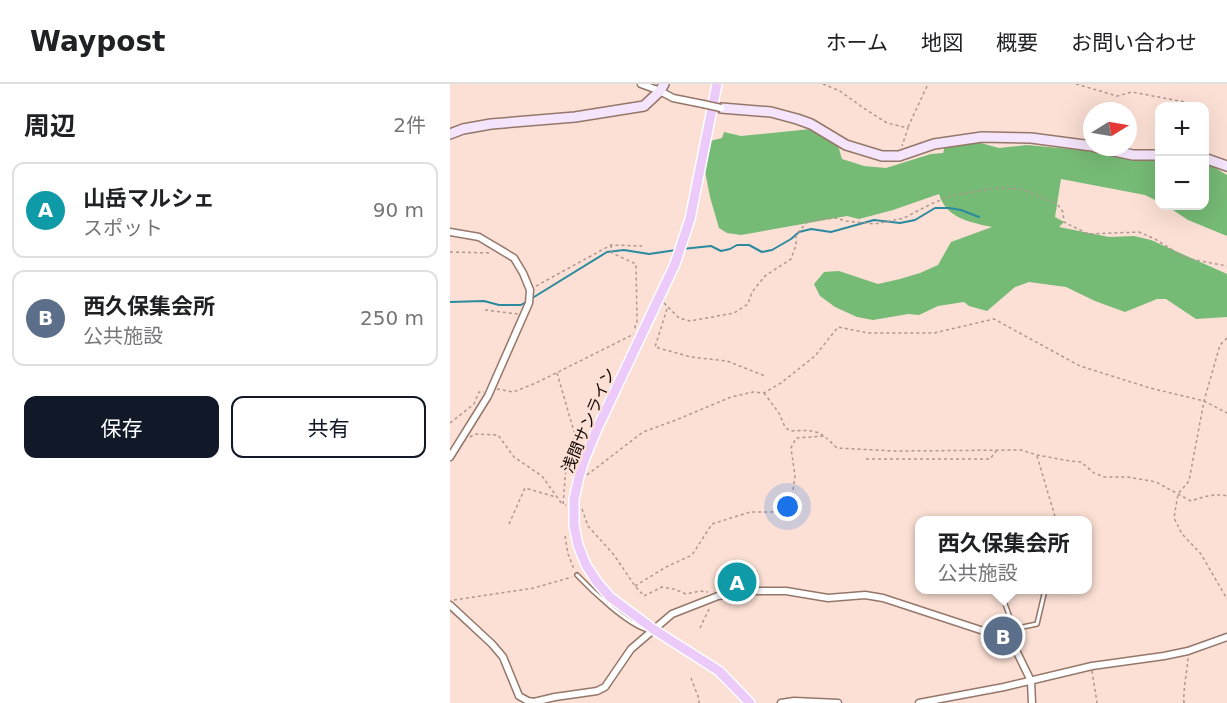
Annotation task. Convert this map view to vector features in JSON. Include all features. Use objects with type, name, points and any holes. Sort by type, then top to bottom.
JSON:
[{"type":"main road","name":"浅間サンライン","points":[[717,84],[690,219],[675,264],[585,458],[578,483],[578,507],[574,525],[578,545],[586,565],[610,597],[652,630],[719,671],[750,703]]},
{"type":"street","points":[[641,84],[662,88],[673,98],[721,108],[771,112],[811,124],[846,145],[882,156],[899,156],[934,144],[982,137],[1031,138],[1083,145]]},
{"type":"street","points":[[450,134],[491,124],[574,117],[644,106],[662,88]]},
{"type":"street","points":[[1137,155],[1155,155]]},
{"type":"street","points":[[1209,160],[1227,166]]},
{"type":"street","points":[[450,232],[478,237],[514,258],[531,290],[525,315],[492,389],[450,457]]},
{"type":"street","points":[[450,605],[498,650],[519,696],[528,701],[597,692],[605,687],[631,649],[672,614],[716,597],[752,591],[786,591],[828,598],[865,595],[883,598],[1011,640],[1031,681],[1032,703]]},
{"type":"street","points":[[924,703],[1092,666],[1188,651],[1227,637]]},
{"type":"street","points":[[781,703],[794,701],[838,703]]},
{"type":"lane","points":[[577,575],[596,594],[642,629],[652,630]]},
{"type":"lane","points":[[1005,594],[1004,601],[1013,626],[1011,640]]},
{"type":"lane","points":[[1013,629],[1037,624],[1044,594]]},
{"type":"path","points":[[823,84],[840,91],[887,123],[908,128]]},
{"type":"path","points":[[899,156],[908,128],[928,84]]},
{"type":"path","points":[[1076,84],[1117,96],[1132,92],[1185,102]]},
{"type":"path","points":[[659,298],[679,318],[690,321],[734,314],[748,304],[752,292],[765,276],[791,259],[796,245],[796,235],[808,221],[836,218],[875,224],[904,218],[952,195],[998,188],[1021,189],[1058,204],[1063,212],[1064,222],[1088,234],[1139,232],[1185,258],[1227,266]]},
{"type":"path","points":[[450,423],[474,404],[479,392],[492,389],[513,392],[536,383],[633,334],[637,321],[636,264],[612,253],[611,245]]},
{"type":"path","points":[[531,290],[611,245],[642,246]]},
{"type":"path","points":[[450,252],[505,253]]},
{"type":"path","points":[[668,307],[655,347],[691,357],[727,361],[765,376]]},
{"type":"path","points":[[485,310],[525,315]]},
{"type":"path","points":[[578,483],[643,432],[731,397],[753,392],[764,393],[781,383],[815,356],[838,327],[868,333],[933,333],[994,319],[1080,366],[1150,388],[1204,401],[1227,413]]},
{"type":"path","points":[[1227,338],[1220,345],[1204,401],[1189,481],[1178,495],[1174,518],[1182,534],[1201,554],[1227,599]]},
{"type":"path","points":[[557,372],[575,435],[566,466],[563,505]]},
{"type":"path","points":[[764,393],[779,413],[785,427],[790,431],[815,430],[826,436],[837,448],[894,451],[1021,450],[1081,462],[1094,473],[1104,477],[1128,477],[1156,482],[1191,501],[1205,496],[1220,494],[1227,496]]},
{"type":"path","points":[[457,444],[475,434],[498,435],[514,457],[542,476],[563,505],[578,507],[588,526],[614,555],[644,596],[662,587],[686,594],[700,591],[718,593],[700,628]]},
{"type":"path","points":[[635,586],[666,567],[692,555],[711,524],[750,512],[790,512],[795,476],[790,448],[796,438],[826,436]]},
{"type":"path","points":[[866,459],[990,459],[998,450]]},
{"type":"path","points":[[1037,455],[1055,516]]},
{"type":"path","points":[[509,524],[525,488],[557,497]]},
{"type":"path","points":[[450,600],[534,588],[577,575],[568,554],[565,536]]},
{"type":"path","points":[[1184,703],[1183,691],[1188,651]]},
{"type":"path","points":[[1092,666],[1097,703]]},
{"type":"path","points":[[691,678],[699,703]]},
{"type":"green space","points":[[811,129],[826,132],[834,136],[842,159],[864,166],[886,168],[931,154],[943,153],[946,143],[966,139],[999,148],[1027,145],[1083,150],[1083,156],[1124,156],[1155,160],[1155,200],[1145,195],[1061,179],[1055,217],[1064,222],[1059,227],[1109,237],[1134,236],[1151,240],[1227,274],[1227,317],[1196,319],[1166,299],[1157,299],[1125,312],[1066,287],[1029,282],[1015,287],[987,311],[969,306],[964,302],[938,306],[919,315],[908,314],[873,320],[857,317],[835,307],[820,296],[814,284],[824,272],[839,271],[878,284],[900,279],[938,265],[951,242],[992,227],[959,218],[947,209],[939,194],[859,219],[847,216],[741,235],[727,233],[719,228],[703,161],[706,142],[722,138],[724,132],[741,136]]},
{"type":"green space","points":[[1209,164],[1227,175],[1227,236],[1188,220],[1173,210],[1209,210]]},
{"type":"building","points":[[733,577],[743,581],[741,587],[731,583]]},
{"type":"waterway","points":[[682,249],[711,246],[721,251],[737,245],[749,245],[762,252],[772,250],[799,232],[811,229],[831,232],[874,220],[900,223],[915,220],[935,208],[961,210],[979,217]]},
{"type":"waterway","points":[[450,302],[484,301],[499,305],[521,305],[607,252],[624,250],[649,254],[676,250]]},
{"type":"place","name":"山岳マルシェ","points":[[737,582]]},
{"type":"place","name":"西久保集会所","points":[[1003,636]]}]
